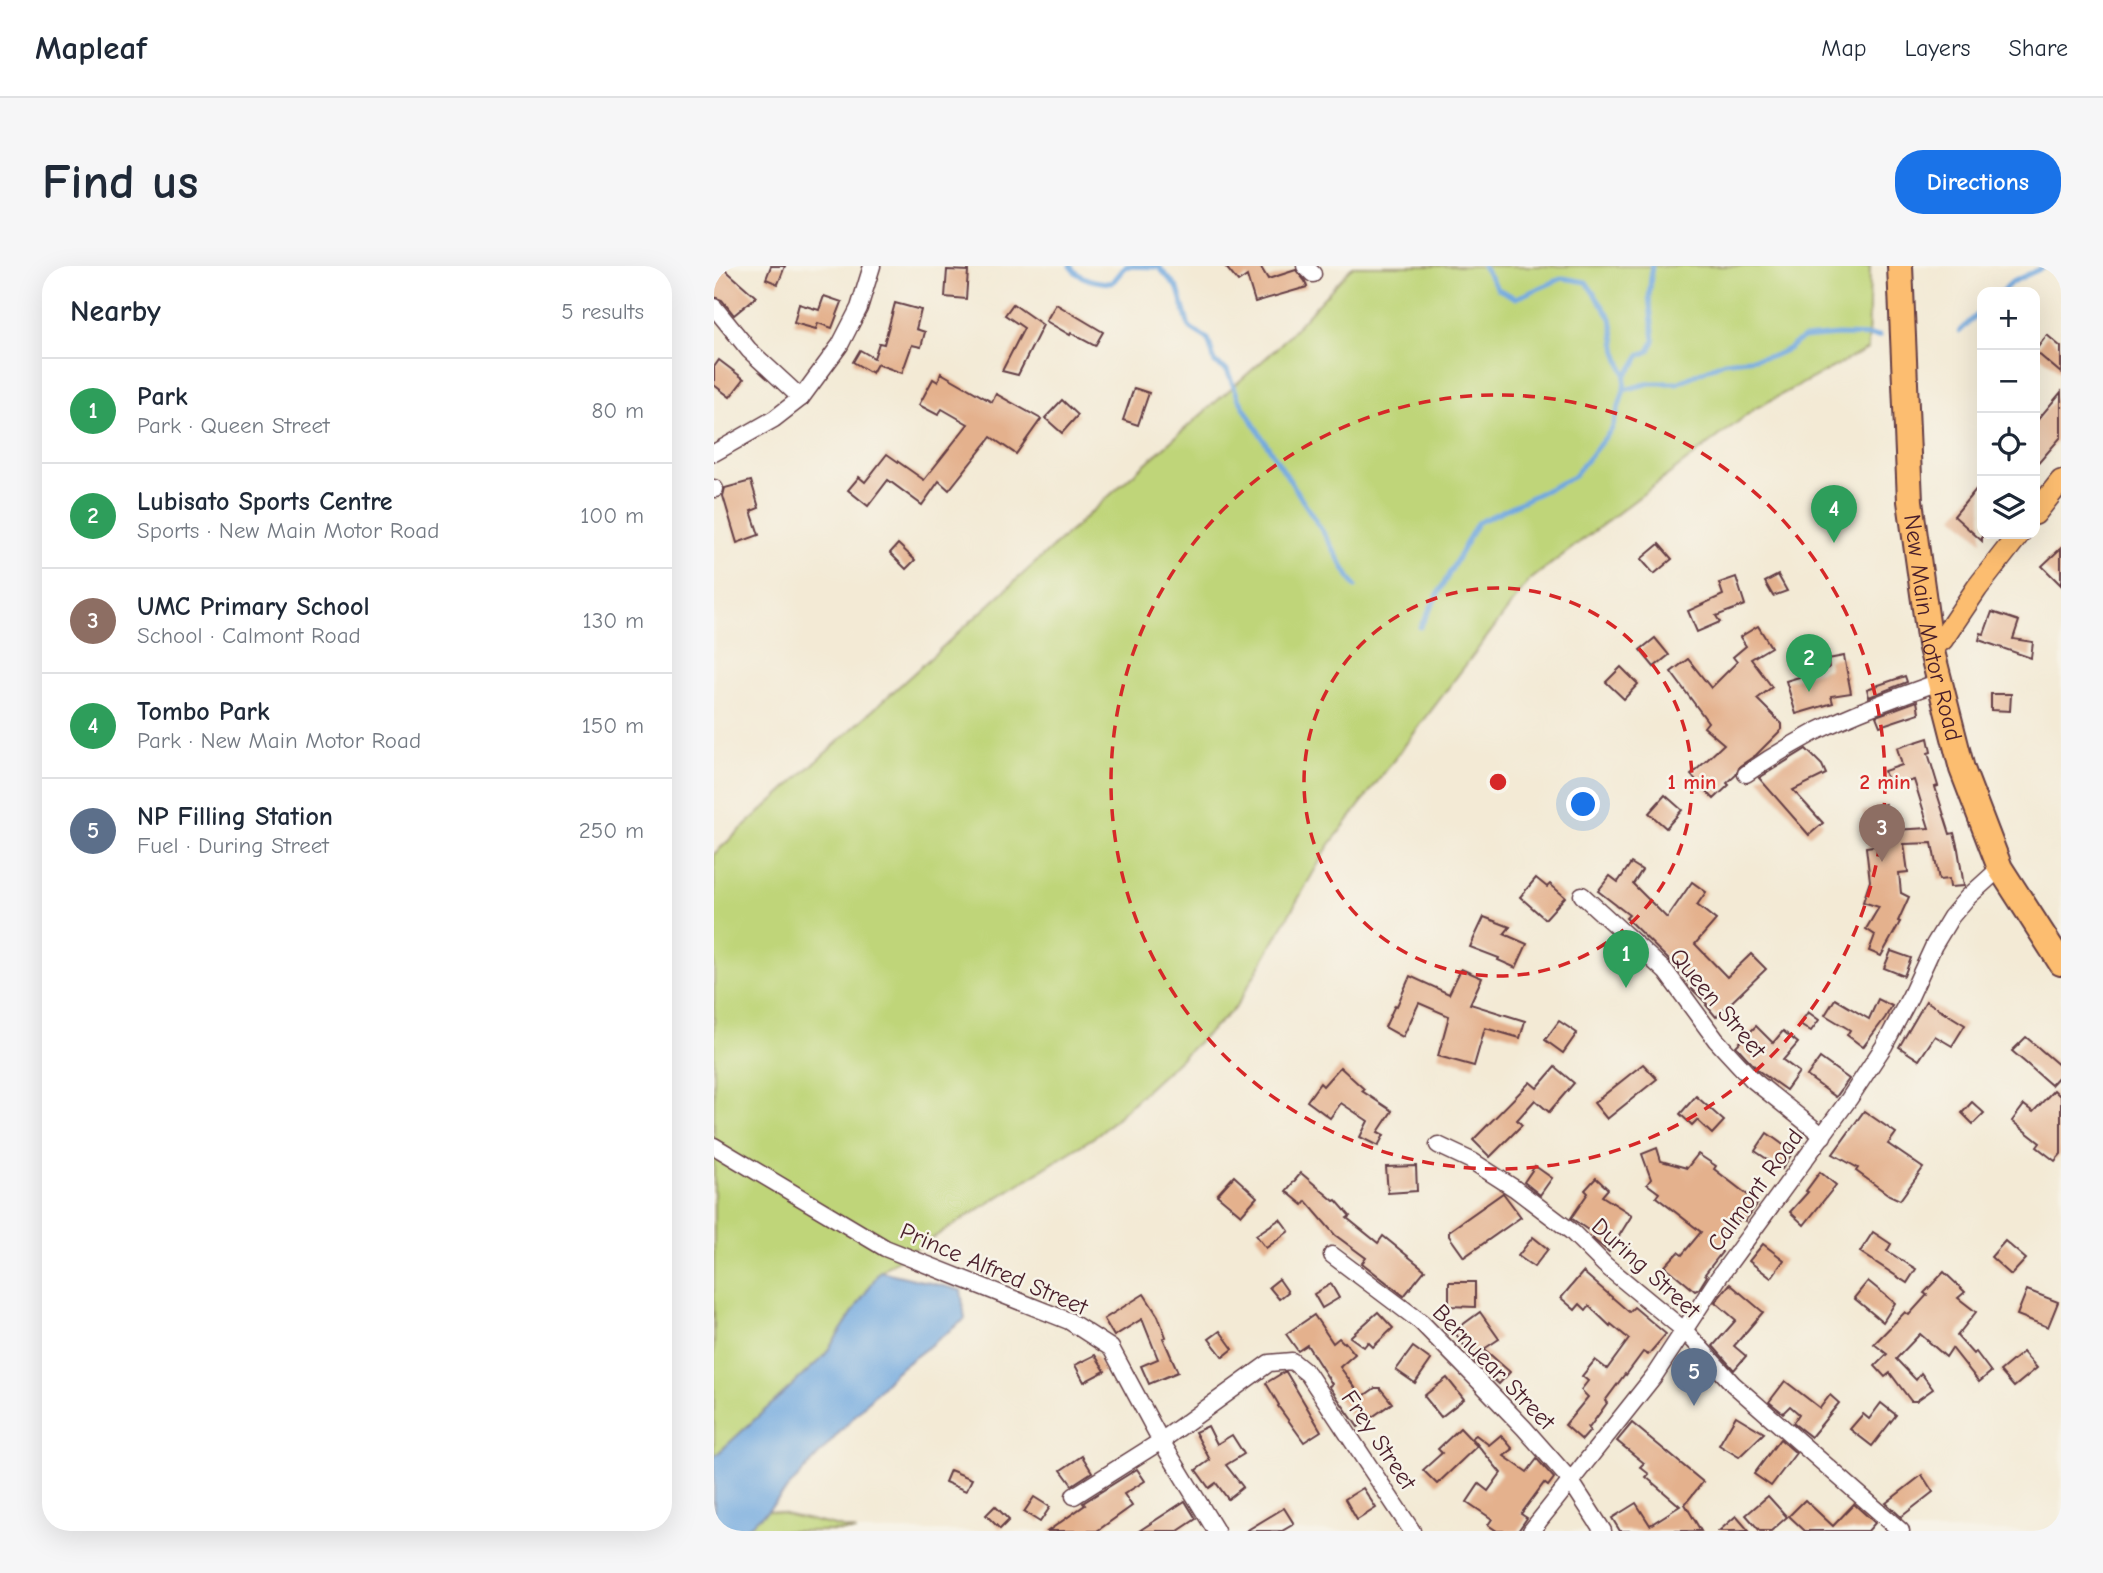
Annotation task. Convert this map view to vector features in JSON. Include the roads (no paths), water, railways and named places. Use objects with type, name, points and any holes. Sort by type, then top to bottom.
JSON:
[{"type":"highway","name":"New Main Motor Road","points":[[1900,266],[1910,501],[1936,642],[1974,766],[2013,860],[2061,936]]},
{"type":"highway","name":"New Main Motor Road","points":[[1912,266],[1925,499],[1940,682],[1962,769],[2000,868],[2061,963]]},
{"type":"main road","points":[[2040,508],[2061,481]]},
{"type":"main road","points":[[1936,642],[2015,539]]},
{"type":"street","points":[[714,453],[774,419],[801,398],[841,345],[859,309],[872,266]]},
{"type":"street","points":[[714,307],[748,350],[801,398]]},
{"type":"street","points":[[1746,774],[1817,731],[1940,682]]},
{"type":"street","name":"Calmont Road","points":[[1531,1531],[1654,1376],[1719,1277],[1823,1136],[1884,1046],[1934,945],[1951,917],[1967,898],[2000,868]]},
{"type":"street","name":"Queen Street","points":[[1582,895],[1666,972],[1716,1040],[1753,1080],[1823,1136]]},
{"type":"street","name":"During Street","points":[[1438,1145],[1472,1161],[1514,1188],[1572,1232],[1605,1265],[1685,1331],[1732,1384],[1901,1531]]},
{"type":"street","name":"Prince Alfred Street","points":[[714,1146],[885,1248],[1069,1321],[1111,1348],[1161,1441],[1216,1531]]},
{"type":"street","name":"Bernuear Street","points":[[1332,1255],[1421,1322],[1524,1428],[1570,1480],[1603,1531]]},
{"type":"street","name":"Frey Street","points":[[1161,1441],[1269,1363],[1292,1361],[1308,1374],[1412,1531]]},
{"type":"street","points":[[1074,1496],[1161,1441]]},
{"type":"water","points":[[880,1271],[961,1290],[965,1319],[895,1372],[768,1510],[743,1531],[714,1531],[714,1457],[824,1356]]},
{"type":"waterway","points":[[1070,266],[1083,277],[1112,283],[1126,266],[1159,267],[1178,289],[1189,327],[1208,339],[1215,363],[1227,370],[1238,397],[1255,426],[1355,587]]},
{"type":"waterway","points":[[1483,266],[1498,289],[1516,298],[1563,278],[1586,282],[1611,318],[1617,352],[1625,375]]},
{"type":"waterway","points":[[1624,390],[1625,375],[1639,356],[1649,351],[1654,341],[1649,297],[1652,266]]},
{"type":"waterway","points":[[2006,287],[2046,266]]},
{"type":"waterway","points":[[1960,331],[1977,315]]},
{"type":"waterway","points":[[1420,627],[1477,523],[1573,477],[1612,429],[1624,390],[1650,383],[1677,383],[1724,362],[1773,356],[1803,338],[1879,336]]},
{"type":"place","name":"Tombo Park","points":[[1834,543]]},
{"type":"place","name":"Lubisato Sports Centre","points":[[1809,692]]},
{"type":"place","name":"UMC Primary School","points":[[1882,862]]},
{"type":"place","name":"Park","points":[[1626,988]]},
{"type":"place","name":"NP Filling Station","points":[[1694,1406]]}]
